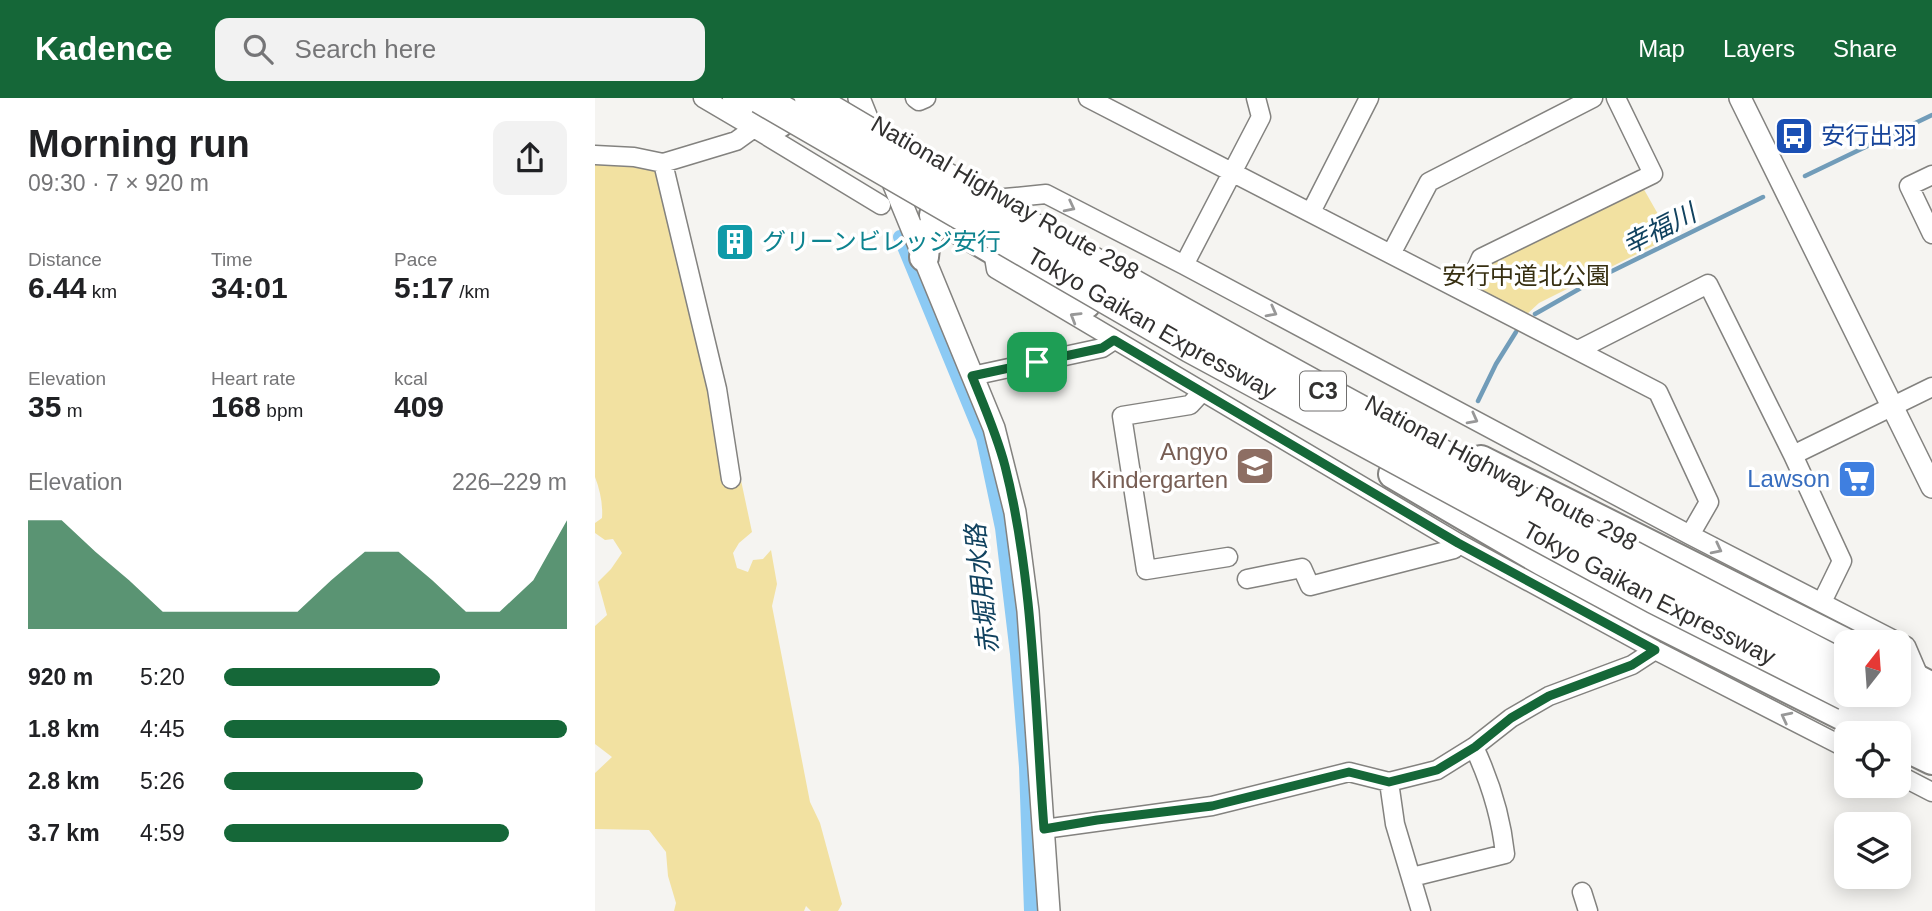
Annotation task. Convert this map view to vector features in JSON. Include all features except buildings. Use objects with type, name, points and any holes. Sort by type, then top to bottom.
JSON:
[{"type":"highway","name":"National Highway Route 298","points":[[737,98],[791,130],[889,200],[943,220],[1177,356],[1394,474],[1663,617],[1871,721]]},
{"type":"highway","name":"Tokyo Gaikan Expressway","points":[[760,98],[1190,347],[1630,585],[1834,689]]},
{"type":"highway","name":"Tokyo Gaikan Expressway","points":[[810,98],[1172,308],[1628,555],[1834,661]]},
{"type":"highway","name":"National Highway Route 298","points":[[831,98],[863,109],[1005,198],[1425,433],[1834,648]]},
{"type":"highway","points":[[924,257],[929,230],[943,220]]},
{"type":"highway","points":[[1425,433],[1834,637]]},
{"type":"highway","points":[[1394,474],[1542,561],[1646,618],[1853,721]]},
{"type":"highway","points":[[1914,685],[1932,711]]},
{"type":"highway","name":"Tokyo Gaikan Expressway","points":[[1865,707],[1930,749]]},
{"type":"highway","name":"National Highway Route 298","points":[[1911,740],[1930,749]]},
{"type":"highway","points":[[1911,746],[1930,749]]},
{"type":"street","points":[[703,98],[889,200]]},
{"type":"street","points":[[915,98],[919,101],[926,98]]},
{"type":"street","points":[[1088,98],[1658,392],[1709,502],[1690,535]]},
{"type":"street","points":[[1184,265],[1261,117],[1256,98]]},
{"type":"street","points":[[1311,212],[1370,98]]},
{"type":"street","points":[[1391,254],[1429,182],[1593,98]]},
{"type":"street","points":[[1466,292],[1481,258],[1653,174],[1616,98]]},
{"type":"street","points":[[1740,98],[1932,487]]},
{"type":"street","points":[[863,109],[889,200],[924,257],[993,428],[1015,512],[1028,611],[1049,911]]},
{"type":"street","points":[[595,155],[634,157],[663,163],[736,141],[754,128],[791,130]]},
{"type":"street","points":[[663,163],[717,388],[731,480]]},
{"type":"street","points":[[1932,175],[1909,186],[1932,234]]},
{"type":"street","points":[[1005,198],[1046,194],[1875,630]]},
{"type":"street","points":[[993,251],[996,269],[1458,543],[1655,650],[1834,742]]},
{"type":"street","points":[[1578,349],[1708,284],[1842,561],[1822,603]]},
{"type":"street","points":[[972,376],[1102,348],[1114,340]]},
{"type":"street","points":[[1793,455],[1932,387]]},
{"type":"street","points":[[1202,392],[1190,405],[1122,416],[1146,570],[1228,557]]},
{"type":"street","points":[[1247,579],[1302,568],[1310,586],[1454,549],[1458,543]]},
{"type":"street","points":[[1044,829],[1212,806],[1349,772],[1389,782],[1437,770],[1475,747],[1511,718],[1549,696],[1632,665],[1655,650]]},
{"type":"street","points":[[1412,877],[1506,853],[1503,828],[1475,747]]},
{"type":"street","points":[[1911,781],[1932,792]]},
{"type":"street","points":[[1389,782],[1395,824],[1421,911]]},
{"type":"street","points":[[1582,892],[1588,911]]},
{"type":"green space","points":[[595,153],[660,170],[739,471],[752,532],[739,543],[733,553],[737,568],[748,572],[753,560],[763,559],[771,550],[777,584],[772,606],[810,802],[820,823],[842,904],[838,911],[811,911],[806,906],[804,911],[674,911],[676,903],[668,876],[666,852],[649,830],[595,829],[595,773],[612,757],[595,744],[595,626],[607,615],[598,582],[622,553],[613,539],[605,540],[595,533],[595,523],[602,518],[602,513],[595,477]]},
{"type":"green space","name":"安行中道北公園","points":[[1642,186],[1671,237],[1539,303],[1526,315],[1479,292],[1475,283],[1487,262]]},
{"type":"waterway","name":"幸福川","points":[[1805,176],[1932,115]]},
{"type":"waterway","name":"幸福川","points":[[1535,314],[1602,276],[1763,197]]},
{"type":"waterway","name":"赤堀用水路","points":[[900,237],[983,438],[1002,528],[1017,654],[1026,767],[1031,911]]},
{"type":"waterway","name":"幸福川","points":[[1478,401],[1516,332]]},
{"type":"place","name":"安行出羽","points":[[1794,136]]},
{"type":"place","name":"グリーンビレッジ安行","points":[[735,242]]},
{"type":"place","name":"Angyo Kindergarten","points":[[1255,466]]},
{"type":"place","name":"Lawson","points":[[1857,479]]},
{"type":"route","points":[[1114,340],[1458,543],[1655,650],[1632,665],[1549,696],[1511,718],[1475,747],[1437,770],[1389,782],[1349,772],[1212,806],[1044,829],[1023,562],[1005,467],[972,376],[1037,362],[1102,348],[1114,340]]}]
